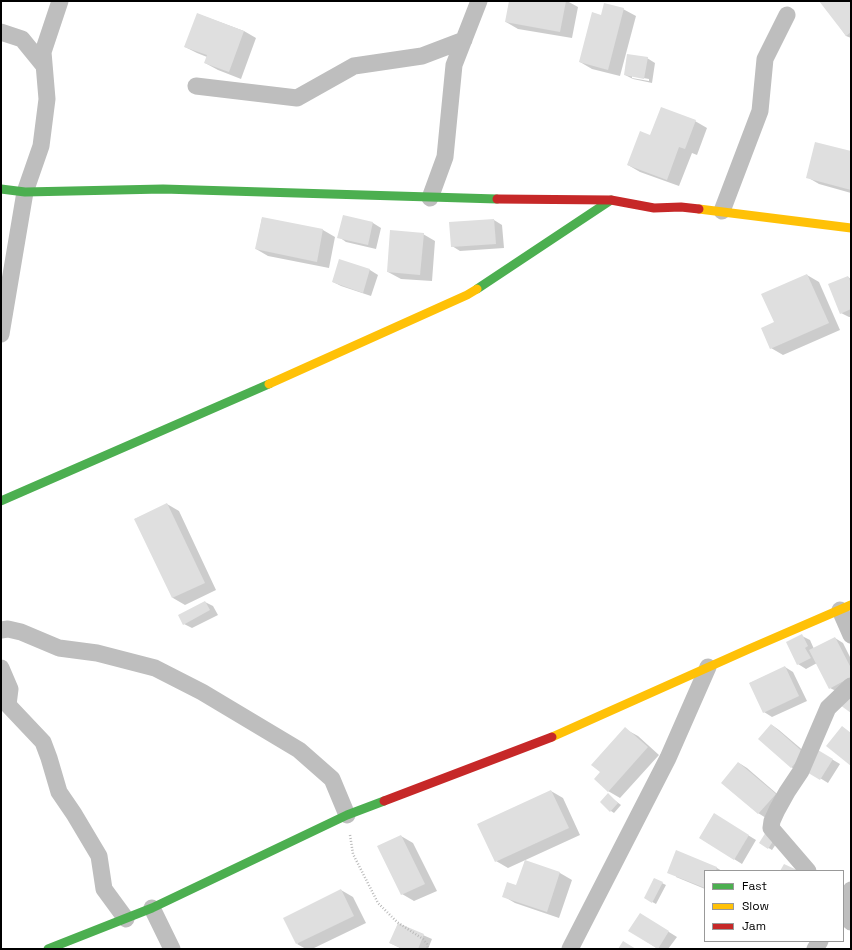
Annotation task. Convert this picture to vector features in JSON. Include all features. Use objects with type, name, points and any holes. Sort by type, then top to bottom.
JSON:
[{"type":"street","points":[[1,334],[25,192],[41,146],[47,99],[42,52],[60,1]]},
{"type":"street","points":[[430,198],[445,157],[454,65],[479,1]]},
{"type":"street","points":[[722,211],[760,111],[765,59],[787,15]]},
{"type":"street","points":[[1,32],[22,39],[44,66]]},
{"type":"street","points":[[196,86],[297,98],[354,66],[422,56],[464,40]]},
{"type":"street","points":[[1,190],[25,192],[163,189],[300,192],[430,198],[611,200],[654,208],[681,207],[722,211],[851,228]]},
{"type":"street","points":[[1,501],[347,350],[467,295],[611,200]]},
{"type":"street","points":[[48,949],[152,908],[346,815],[548,739],[845,607],[851,634]]},
{"type":"street","points":[[4,634],[21,632],[59,648],[97,653],[155,668],[202,692],[299,750],[332,778],[346,815]]},
{"type":"street","points":[[570,949],[668,758],[708,667]]},
{"type":"street","points":[[1,668],[10,689],[8,705],[43,742],[59,792],[99,856],[104,889],[126,918]]},
{"type":"street","points":[[807,870],[771,828],[772,821],[786,792],[801,771],[828,708],[851,686]]},
{"type":"street","points":[[844,902],[851,890]]},
{"type":"street","points":[[152,908],[172,949]]},
{"type":"street","points":[[844,914],[851,922]]},
{"type":"path","points":[[346,815],[353,854],[378,903],[397,922],[423,939],[427,944],[428,949]]},
{"type":"building","points":[[509,1],[566,1],[560,32],[505,22]]},
{"type":"building","points":[[819,1],[851,1],[851,32],[846,36]]},
{"type":"building","points":[[604,3],[624,8],[608,70],[579,62],[592,12],[601,15]]},
{"type":"building","points":[[197,13],[244,31],[229,72],[204,63],[207,55],[184,47]]},
{"type":"building","points":[[627,54],[648,57],[644,79],[624,75]]},
{"type":"building","points":[[661,107],[696,120],[685,149],[679,147],[667,180],[627,165],[640,131],[650,135]]},
{"type":"building","points":[[815,142],[851,151],[851,190],[806,178]]},
{"type":"building","points":[[343,215],[373,222],[368,245],[337,238]]},
{"type":"building","points":[[262,217],[323,229],[317,262],[255,249]]},
{"type":"building","points":[[494,219],[496,244],[451,247],[449,222]]},
{"type":"building","points":[[390,230],[424,233],[420,275],[387,272]]},
{"type":"building","points":[[339,259],[370,269],[363,293],[332,282]]},
{"type":"building","points":[[807,274],[829,323],[770,349],[761,328],[774,322],[761,294]]},
{"type":"building","points":[[848,276],[851,283],[851,309],[840,314],[828,284]]},
{"type":"building","points":[[167,503],[205,583],[172,598],[134,519]]},
{"type":"building","points":[[205,601],[210,610],[183,625],[178,615]]},
{"type":"building","points":[[802,634],[808,646],[805,648],[811,658],[797,665],[786,642]]},
{"type":"building","points":[[835,637],[851,668],[851,677],[829,689],[809,650]]},
{"type":"building","points":[[785,666],[799,696],[763,713],[749,683]]},
{"type":"building","points":[[851,691],[851,713],[840,705]]},
{"type":"building","points":[[771,724],[804,753],[791,768],[758,739]]},
{"type":"building","points":[[842,726],[851,733],[851,766],[826,746]]},
{"type":"building","points":[[625,727],[648,747],[608,792],[594,779],[600,772],[591,765]]},
{"type":"building","points":[[818,750],[833,759],[820,780],[805,771]]},
{"type":"building","points":[[738,762],[776,794],[758,814],[721,783]]},
{"type":"building","points":[[551,790],[569,828],[495,862],[477,824]]},
{"type":"building","points":[[608,793],[618,803],[610,812],[600,802]]},
{"type":"building","points":[[714,813],[749,835],[734,860],[699,838]]},
{"type":"building","points":[[766,832],[775,838],[768,849],[759,843]]},
{"type":"building","points":[[401,835],[425,884],[401,895],[377,846]]},
{"type":"building","points":[[676,850],[717,867],[716,870],[704,870],[704,888],[667,873]]},
{"type":"building","points":[[525,860],[560,872],[547,912],[502,897],[507,882],[516,885]]},
{"type":"building","points":[[784,864],[797,870],[781,870]]},
{"type":"building","points":[[654,878],[663,882],[652,903],[644,898]]},
{"type":"building","points":[[341,889],[354,916],[296,944],[283,918]]},
{"type":"building","points":[[640,913],[669,931],[658,949],[628,931]]},
{"type":"building","points":[[398,923],[424,934],[418,949],[403,949],[389,943]]},
{"type":"building","points":[[623,941],[636,949],[618,949]]},
{"type":"traffic: fast","points":[[1,189],[25,192],[163,189],[497,199]]},
{"type":"traffic: fast","points":[[477,289],[611,200]]},
{"type":"traffic: fast","points":[[1,501],[269,384]]},
{"type":"traffic: fast","points":[[48,949],[152,908],[347,815],[384,801]]},
{"type":"traffic: slow","points":[[699,209],[851,228]]},
{"type":"traffic: slow","points":[[269,384],[467,295],[477,289]]},
{"type":"traffic: slow","points":[[552,737],[851,605]]},
{"type":"traffic: jam","points":[[497,199],[611,200],[654,208],[681,207],[699,209]]},
{"type":"traffic: jam","points":[[384,801],[552,737]]}]
